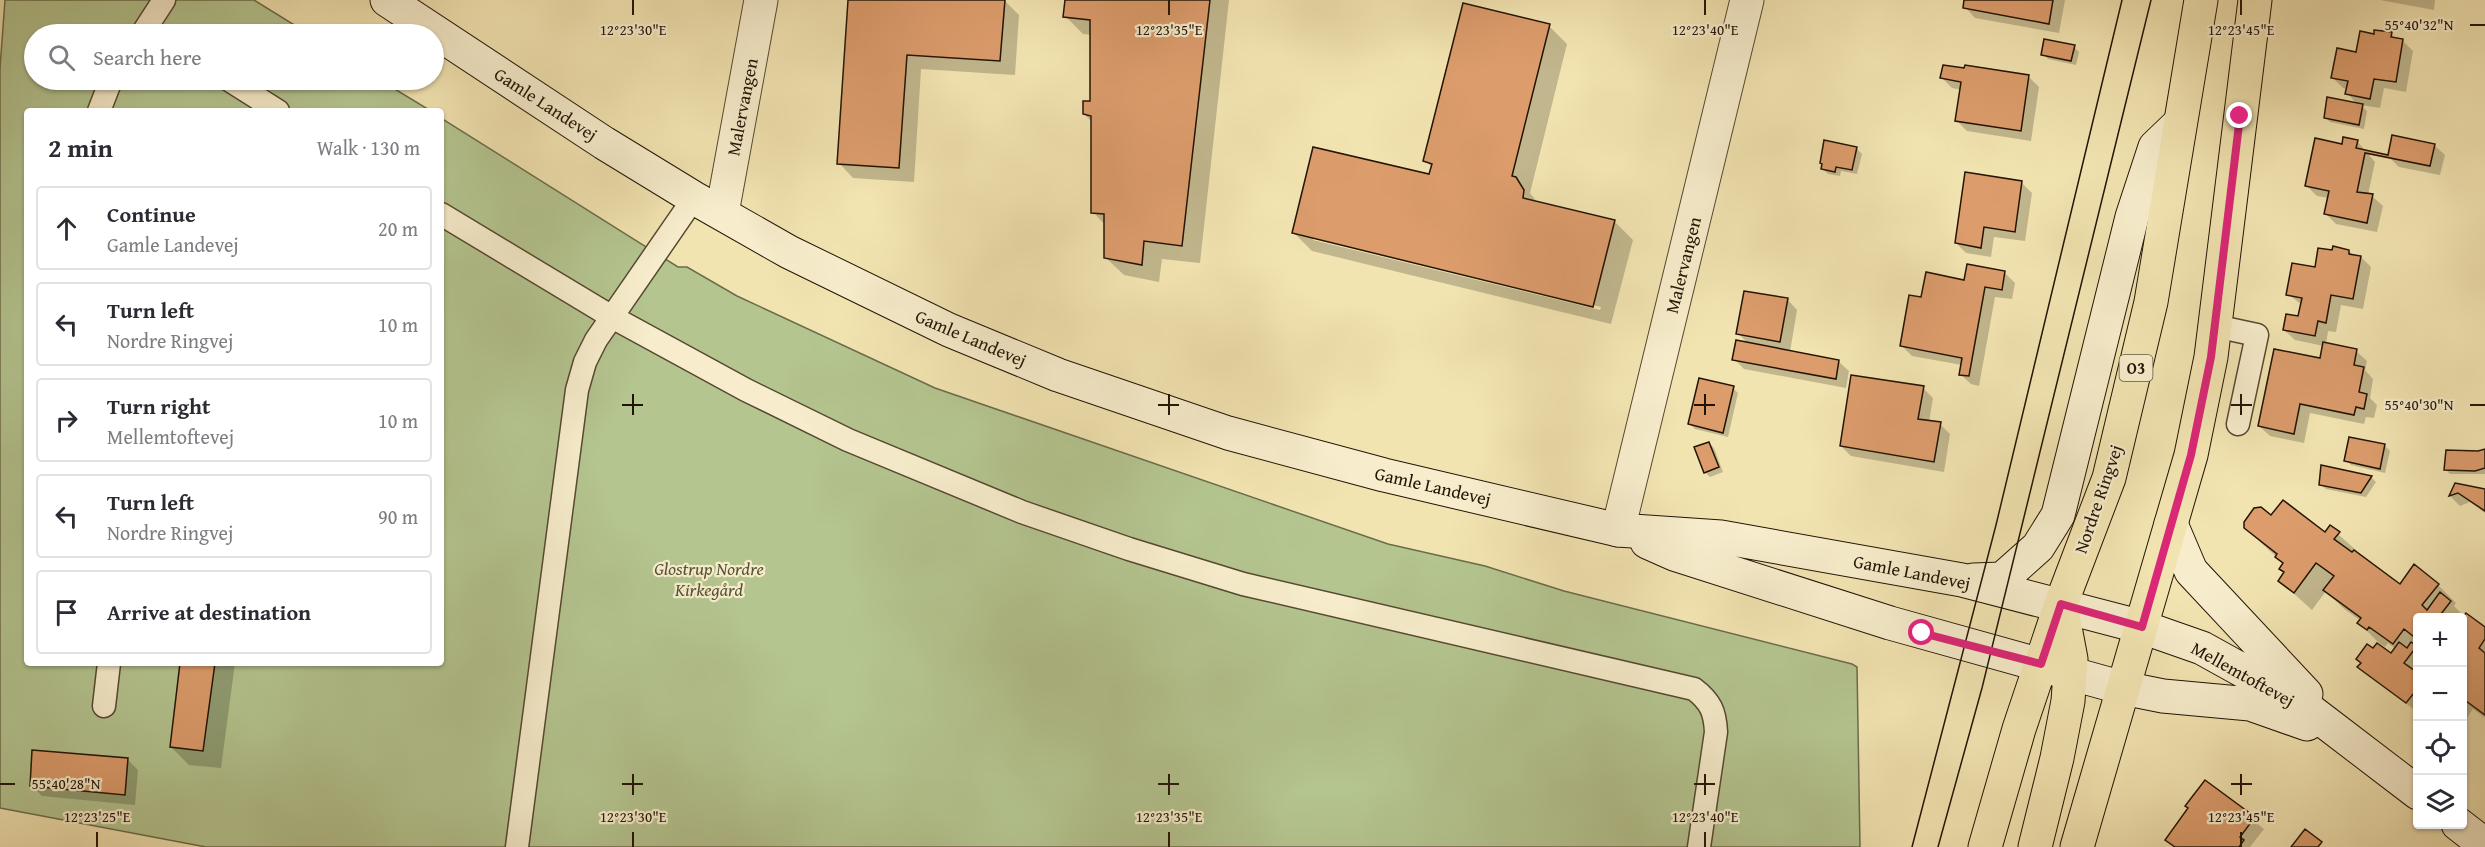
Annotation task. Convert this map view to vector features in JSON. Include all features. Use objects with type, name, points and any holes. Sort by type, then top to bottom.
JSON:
[{"type":"main road","name":"Nordre Ringvej","points":[[1984,847],[2019,729],[2055,669],[2061,604],[2109,478],[2151,302],[2201,0]]},
{"type":"main road","points":[[2077,847],[2191,455],[2216,326],[2255,0]]},
{"type":"main road","points":[[2035,847],[2057,758],[2055,669]]},
{"type":"street","name":"Gamle Landevej","points":[[387,0],[423,24]]},
{"type":"street","name":"Malervangen","points":[[722,213],[761,0]]},
{"type":"street","name":"Malervangen","points":[[1618,530],[1748,0]]},
{"type":"street","name":"Gamle Landevej","points":[[444,38],[604,143],[789,252],[949,330],[1058,375],[1128,400],[1228,433],[1384,475],[1618,530],[1721,537],[1962,580],[2061,604]]},
{"type":"street","points":[[1962,580],[2002,579],[2037,547],[2058,515],[2132,217],[2155,147],[2180,123]]},
{"type":"street","name":"Mellemtoftevej","points":[[2171,524],[2191,571],[2348,740]]},
{"type":"street","name":"Gamle Landevej","points":[[1618,530],[1674,554],[1890,623],[2123,688]]},
{"type":"street","name":"Mellemtoftevej","points":[[2061,604],[2142,627],[2202,648],[2245,670],[2312,712],[2413,790]]},
{"type":"street","name":"Mellemtoftevej","points":[[2123,688],[2163,696],[2250,704],[2348,740]]},
{"type":"street","points":[[2463,829],[2485,845]]},
{"type":"lane","points":[[153,24],[164,0]]},
{"type":"lane","points":[[100,108],[107,90]]},
{"type":"lane","points":[[245,90],[273,108]]},
{"type":"lane","points":[[517,847],[578,390],[585,362],[612,316],[694,198]]},
{"type":"lane","points":[[444,216],[612,316],[746,390],[848,440],[1011,507],[1243,584],[1694,689],[1709,700],[1715,714],[1716,732],[1699,847]]},
{"type":"lane","points":[[2216,326],[2257,335],[2238,424]]},
{"type":"lane","points":[[104,706],[109,666]]},
{"type":"green space","name":"Glostrup Nordre Kirkegård","points":[[5,0],[254,0],[293,24],[24,24],[24,90],[396,90],[426,108],[24,108],[24,666],[444,666],[444,120],[678,267],[687,267],[737,296],[935,388],[1388,544],[1485,566],[1564,591],[1852,664],[1857,667],[1860,847],[206,847],[0,808],[0,68]]},
{"type":"building","points":[[848,0],[1005,0],[1000,61],[907,55],[899,168],[837,164]]},
{"type":"building","points":[[1065,0],[1210,0],[1182,246],[1144,241],[1142,265],[1104,258],[1104,214],[1091,213],[1091,116],[1083,114],[1083,101],[1090,101],[1090,20],[1063,17]]},
{"type":"building","points":[[1964,0],[2053,0],[2049,24],[1963,8]]},
{"type":"building","points":[[1463,3],[1550,24],[1512,176],[1516,177],[1524,190],[1523,198],[1615,220],[1593,307],[1292,233],[1313,147],[1429,174],[1432,164],[1423,161]]},
{"type":"building","points":[[2374,30],[2392,32],[2391,37],[2403,39],[2396,82],[2374,79],[2370,99],[2345,94],[2348,81],[2331,78],[2337,48],[2356,52],[2360,31],[2374,34]]},
{"type":"building","points":[[2044,39],[2075,45],[2071,61],[2041,55]]},
{"type":"building","points":[[1943,65],[1964,68],[1965,65],[2029,75],[2021,131],[1955,121],[1961,82],[1940,78]]},
{"type":"building","points":[[2327,97],[2363,104],[2359,125],[2324,118]]},
{"type":"building","points":[[2392,135],[2435,144],[2430,166],[2365,153],[2357,192],[2373,194],[2367,223],[2324,214],[2329,191],[2305,186],[2315,138],[2342,144],[2343,137],[2358,140],[2356,148],[2388,155]]},
{"type":"building","points":[[1824,140],[1857,147],[1852,170],[1836,167],[1835,172],[1821,169]]},
{"type":"building","points":[[1965,172],[2022,181],[2015,232],[1984,227],[1981,248],[1955,243]]},
{"type":"building","points":[[2333,246],[2349,250],[2349,254],[2361,256],[2353,299],[2331,295],[2326,323],[2318,321],[2315,336],[2283,330],[2286,314],[2298,316],[2302,298],[2286,295],[2292,263],[2315,267],[2318,248],[2332,250]]},
{"type":"building","points":[[1967,264],[2005,271],[2002,290],[1985,287],[1969,376],[1959,375],[1962,358],[1900,346],[1909,295],[1921,297],[1926,272],[1964,280]]},
{"type":"building","points":[[1744,291],[1788,298],[1780,342],[1736,334]]},
{"type":"building","points":[[1736,340],[1839,360],[1836,379],[1732,360]]},
{"type":"building","points":[[2323,342],[2357,349],[2354,365],[2364,367],[2359,392],[2367,394],[2364,409],[2356,407],[2354,415],[2300,404],[2294,434],[2258,426],[2274,349],[2320,358]]},
{"type":"building","points":[[1851,375],[1924,386],[1918,419],[1941,422],[1934,462],[1840,446]]},
{"type":"building","points":[[1699,378],[1734,386],[1723,433],[1688,424]]},
{"type":"building","points":[[2349,437],[2385,444],[2380,469],[2344,461]]},
{"type":"building","points":[[1709,442],[1719,467],[1704,473],[1694,447]]},
{"type":"building","points":[[2485,449],[2485,468],[2475,471],[2444,470],[2446,450],[2478,451]]},
{"type":"building","points":[[2321,465],[2372,476],[2361,493],[2319,485]]},
{"type":"building","points":[[2455,483],[2485,489],[2485,511],[2458,493],[2449,496]]},
{"type":"building","points":[[2283,500],[2325,532],[2330,525],[2340,532],[2334,539],[2352,552],[2354,550],[2400,584],[2414,564],[2439,584],[2422,605],[2427,610],[2440,592],[2451,601],[2442,613],[2413,613],[2413,636],[2404,629],[2393,644],[2369,627],[2367,630],[2357,623],[2361,618],[2323,590],[2334,576],[2316,563],[2294,593],[2278,581],[2284,572],[2279,569],[2283,563],[2275,557],[2277,554],[2244,528],[2244,522],[2254,508],[2261,507],[2271,515]]},
{"type":"building","points":[[2467,614],[2485,627],[2485,639],[2479,648],[2485,653],[2485,715],[2467,702]]},
{"type":"building","points":[[2399,642],[2407,648],[2411,642],[2413,643],[2413,651],[2404,663],[2413,669],[2413,694],[2406,703],[2357,667],[2361,663],[2356,659],[2367,644],[2373,648],[2377,643],[2391,653]]},
{"type":"building","points":[[180,666],[215,666],[203,751],[170,747]]},
{"type":"building","points":[[32,750],[128,758],[125,795],[30,786]]},
{"type":"building","points":[[2205,780],[2255,817],[2240,837],[2244,840],[2239,847],[2175,847],[2165,840],[2188,808],[2185,806]]},
{"type":"building","points":[[2305,829],[2322,842],[2318,847],[2291,847]]},
{"type":"tram line","points":[[1912,847],[1996,525],[2122,0]]},
{"type":"tram line","points":[[1938,847],[1982,688],[2151,0]]},
{"type":"route","points":[[1922,633],[2041,664],[2061,604],[2142,627],[2191,455],[2211,357],[2240,116]]}]
